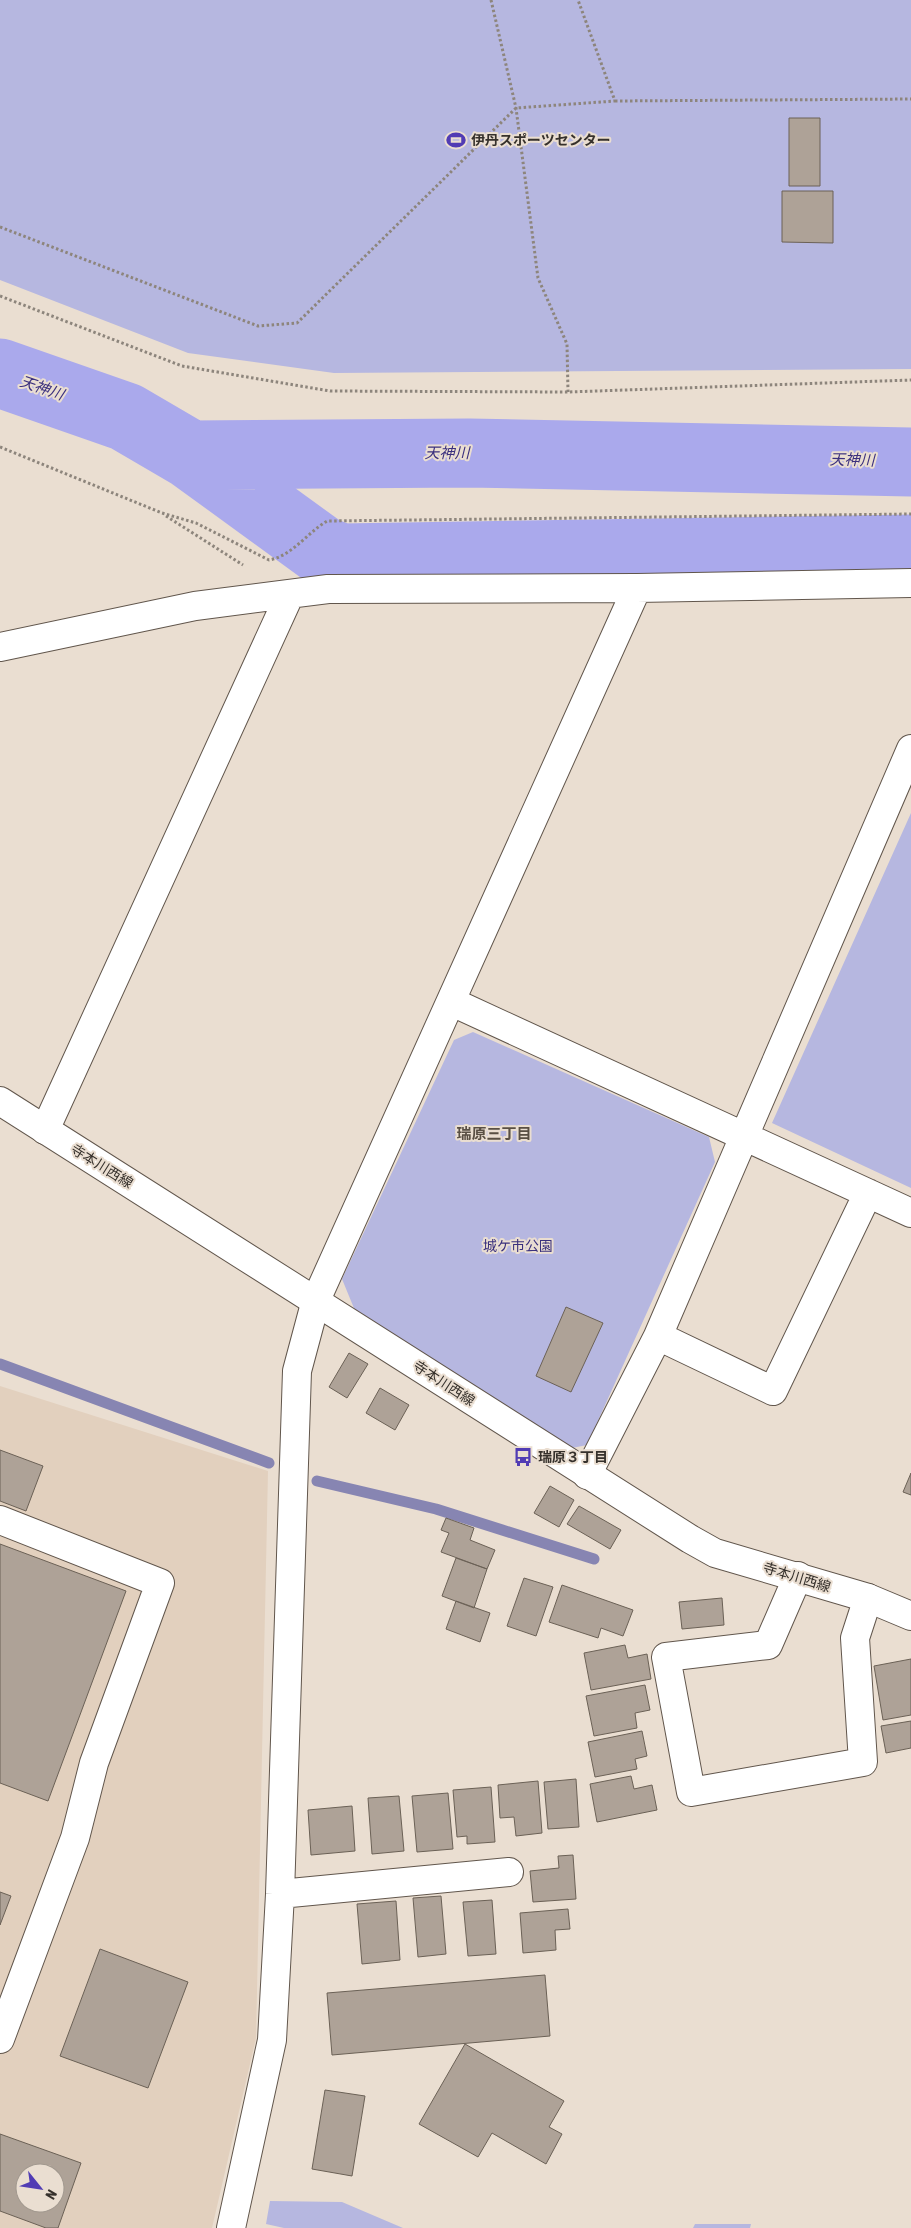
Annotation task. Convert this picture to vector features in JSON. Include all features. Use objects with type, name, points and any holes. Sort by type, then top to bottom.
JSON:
[{"type":"street","points":[[0,647],[196,606],[328,589],[637,588],[911,583]]},
{"type":"street","points":[[231,2228],[272,2040],[280,1894],[297,1370],[316,1300],[452,1002],[637,588]]},
{"type":"street","points":[[45,1130],[290,594]]},
{"type":"street","points":[[587,1475],[658,1336],[742,1136],[911,749]]},
{"type":"street","points":[[452,1002],[911,1213]]},
{"type":"street","name":"寺本川西線","points":[[0,1101],[690,1539],[715,1553],[868,1598],[911,1616]]},
{"type":"street","points":[[658,1336],[773,1391],[868,1193]]},
{"type":"street","points":[[0,1520],[160,1583],[94,1763],[75,1838],[0,2039]]},
{"type":"street","points":[[798,1576],[768,1645],[666,1657],[691,1792],[863,1762],[855,1638],[868,1598]]},
{"type":"street","points":[[280,1894],[509,1871]]},
{"type":"path","points":[[492,0],[516,108],[538,278],[567,344],[568,392]]},
{"type":"path","points":[[578,0],[615,100]]},
{"type":"path","points":[[0,227],[258,326],[297,323],[516,108],[615,100],[911,99]]},
{"type":"path","points":[[0,296],[182,366],[330,391],[568,392],[911,380]]},
{"type":"path","points":[[0,447],[162,513],[196,523],[269,560],[280,558],[286,554],[314,529],[327,521],[911,514]]},
{"type":"path","points":[[162,513],[290,594]]},
{"type":"shaded area","points":[[0,1386],[268,1471],[256,2038],[212,2228],[0,2228]]},
{"type":"green space","name":"伊丹スポーツセンター","points":[[0,0],[911,0],[911,369],[334,373],[188,353],[0,280]]},
{"type":"green space","points":[[911,813],[911,1188],[772,1123]]},
{"type":"green space","name":"城ケ市公園","points":[[473,1032],[709,1137],[715,1162],[587,1445],[567,1449],[358,1318],[342,1279],[454,1040]]},
{"type":"green space","points":[[270,2201],[342,2202],[403,2228],[284,2228],[266,2224]]},
{"type":"green space","points":[[695,2224],[751,2224],[750,2228],[693,2228]]},
{"type":"building","points":[[789,118],[820,118],[820,186],[789,186]]},
{"type":"building","points":[[782,191],[833,191],[833,243],[782,242]]},
{"type":"building","points":[[566,1307],[603,1323],[571,1392],[536,1376]]},
{"type":"building","points":[[349,1353],[368,1364],[347,1398],[329,1387]]},
{"type":"building","points":[[380,1388],[409,1405],[395,1430],[366,1413]]},
{"type":"building","points":[[0,1450],[43,1466],[26,1511],[0,1501]]},
{"type":"building","points":[[911,1473],[911,1495],[903,1492]]},
{"type":"building","points":[[550,1486],[574,1500],[559,1527],[534,1513]]},
{"type":"building","points":[[579,1506],[621,1530],[610,1549],[567,1524]]},
{"type":"building","points":[[446,1518],[474,1528],[470,1540],[495,1550],[487,1569],[441,1552],[449,1533],[441,1530]]},
{"type":"building","points":[[0,1544],[126,1591],[48,1801],[0,1783]]},
{"type":"building","points":[[456,1558],[487,1569],[474,1608],[442,1596]]},
{"type":"building","points":[[524,1578],[553,1587],[536,1636],[507,1626]]},
{"type":"building","points":[[562,1585],[633,1610],[623,1636],[601,1628],[598,1638],[549,1622]]},
{"type":"building","points":[[722,1598],[724,1625],[682,1629],[679,1602]]},
{"type":"building","points":[[456,1601],[490,1613],[480,1642],[446,1629]]},
{"type":"building","points":[[625,1645],[628,1658],[647,1654],[651,1679],[591,1690],[584,1653]]},
{"type":"building","points":[[911,1659],[911,1715],[883,1720],[874,1666]]},
{"type":"building","points":[[645,1685],[650,1710],[635,1713],[637,1728],[594,1736],[586,1696]]},
{"type":"building","points":[[911,1721],[911,1748],[886,1753],[881,1726]]},
{"type":"building","points":[[642,1731],[647,1756],[635,1759],[637,1769],[595,1777],[588,1742]]},
{"type":"building","points":[[631,1776],[634,1789],[652,1785],[657,1810],[597,1822],[590,1784]]},
{"type":"building","points":[[576,1779],[579,1827],[548,1829],[544,1782]]},
{"type":"building","points":[[538,1781],[542,1833],[516,1836],[514,1817],[500,1818],[498,1785]]},
{"type":"building","points":[[491,1787],[495,1842],[467,1844],[467,1836],[457,1837],[453,1790]]},
{"type":"building","points":[[448,1793],[453,1849],[417,1852],[412,1796]]},
{"type":"building","points":[[399,1796],[404,1851],[372,1854],[368,1798]]},
{"type":"building","points":[[352,1806],[355,1851],[311,1855],[308,1810]]},
{"type":"building","points":[[573,1855],[576,1899],[533,1902],[530,1871],[559,1868],[558,1856]]},
{"type":"building","points":[[0,1892],[11,1896],[0,1925]]},
{"type":"building","points":[[441,1896],[446,1954],[418,1957],[413,1898]]},
{"type":"building","points":[[492,1900],[496,1954],[468,1956],[463,1902]]},
{"type":"building","points":[[396,1901],[400,1960],[362,1964],[357,1904]]},
{"type":"building","points":[[568,1909],[570,1929],[555,1930],[556,1950],[523,1953],[520,1913]]},
{"type":"building","points":[[100,1949],[188,1982],[148,2088],[60,2056]]},
{"type":"building","points":[[545,1975],[550,2036],[332,2055],[327,1993]]},
{"type":"building","points":[[465,2044],[564,2101],[549,2127],[562,2134],[546,2164],[492,2133],[478,2157],[419,2124]]},
{"type":"building","points":[[325,2090],[365,2096],[352,2176],[312,2169]]},
{"type":"building","points":[[0,2134],[81,2163],[65,2208],[65,2163],[15,2163],[15,2213],[63,2213],[58,2228],[46,2228],[0,2211]]},
{"type":"waterway","name":"天神川","points":[[0,373],[126,417],[191,455],[469,453],[911,462]]},
{"type":"waterway","points":[[191,455],[323,551],[341,558],[911,549]]},
{"type":"waterway","points":[[0,1364],[269,1463]]},
{"type":"waterway","points":[[317,1481],[436,1509],[594,1559]]},
{"type":"place","name":"伊丹スポーツセンター","points":[[456,140]]},
{"type":"place","name":"瑞原３丁目","points":[[523,1457]]},
{"type":"district","name":"瑞原三丁目","points":[[494,1134]]}]
